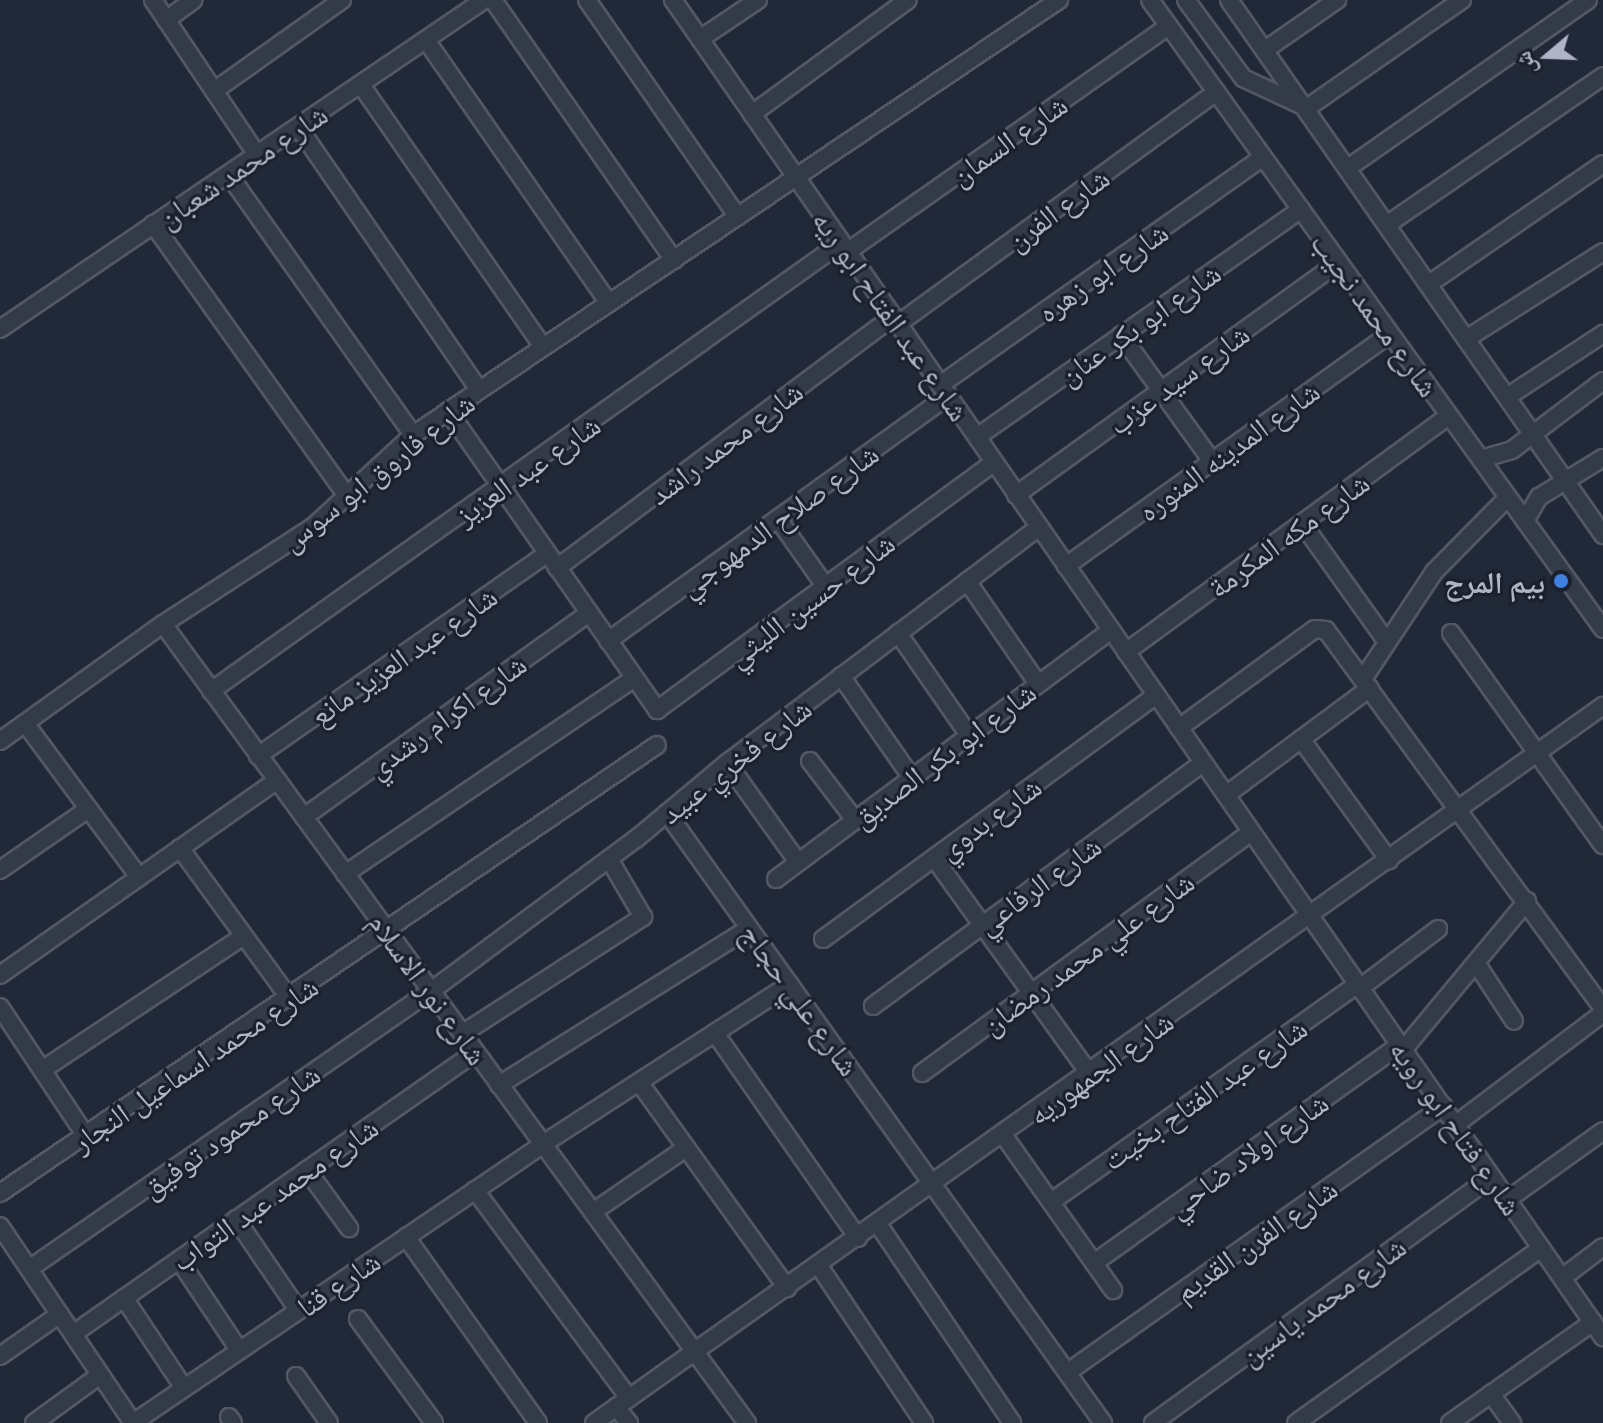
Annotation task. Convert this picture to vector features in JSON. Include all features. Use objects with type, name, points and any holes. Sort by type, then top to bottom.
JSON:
[{"type":"street","points":[[153,0],[258,156]]},
{"type":"street","points":[[166,20],[194,0]]},
{"type":"street","points":[[214,91],[342,0]]},
{"type":"street","name":"شارع محمد شعبان","points":[[0,329],[484,0]]},
{"type":"street","points":[[493,0],[674,260]]},
{"type":"street","points":[[587,0],[738,217]]},
{"type":"street","name":"شارع عبد الفتاح ابو ريه","points":[[673,0],[1203,763]]},
{"type":"street","points":[[700,39],[758,0]]},
{"type":"street","points":[[752,114],[908,0]]},
{"type":"street","name":"شارع فاروق ابو سوس","points":[[0,741],[163,624],[314,526],[413,435],[1059,0]]},
{"type":"street","name":"شارع محمد نجيب","points":[[1150,0],[1603,629]]},
{"type":"street","points":[[1186,0],[1243,78],[1307,108],[1462,0]]},
{"type":"street","name":"شارع محمد نجيب","points":[[1229,0],[1603,535]]},
{"type":"street","points":[[1265,50],[1337,0]]},
{"type":"street","points":[[1348,168],[1588,0]]},
{"type":"street","name":"شارع السمان","points":[[844,247],[1169,26]]},
{"type":"street","points":[[426,40],[609,303]]},
{"type":"street","points":[[1388,224],[1603,76]]},
{"type":"street","points":[[361,85],[543,347]]},
{"type":"street","name":"شارع الفرن","points":[[895,321],[1216,92]]},
{"type":"street","points":[[299,128],[479,390]]},
{"type":"street","name":"شارع ابو زهره","points":[[944,390],[1263,157]]},
{"type":"street","points":[[1429,284],[1600,172]]},
{"type":"street","points":[[229,175],[413,435]]},
{"type":"street","name":"شارع ابو بكر عنان","points":[[977,437],[1301,209]]},
{"type":"street","points":[[153,224],[346,495]]},
{"type":"street","name":"شارع عبد العزيز","points":[[211,691],[844,247]]},
{"type":"street","points":[[1466,339],[1603,252]]},
{"type":"street","name":"شارع سيد عزب","points":[[1016,495],[1339,262]]},
{"type":"street","name":"شارع محمد راشد","points":[[552,561],[895,321]]},
{"type":"street","name":"شارع المدينه المنوره","points":[[1066,566],[1390,334]]},
{"type":"street","points":[[1507,397],[1603,334]]},
{"type":"street","points":[[1121,335],[1212,461]]},
{"type":"street","points":[[1481,459],[1501,456],[1530,431],[1603,381]]},
{"type":"street","name":"شارع صلاح الدمهوجي","points":[[608,641],[778,519],[944,390]]},
{"type":"street","points":[[345,874],[634,678],[448,411]]},
{"type":"street","name":"شارع مكه المكرمة","points":[[1126,652],[1449,416]]},
{"type":"street","points":[[1525,521],[1539,497],[1567,483],[1603,458]]},
{"type":"street","name":"شارع حسين الليثي","points":[[634,678],[651,706],[660,709],[994,462]]},
{"type":"street","points":[[1226,795],[1301,739],[1366,684],[1387,642],[1455,546],[1508,497]]},
{"type":"street","points":[[778,519],[826,587]]},
{"type":"street","points":[[1302,523],[1387,642]]},
{"type":"street","name":"شارع فخري عبيد","points":[[431,991],[609,859],[727,763],[1039,527]]},
{"type":"street","name":"شارع عبد العزيز مانع","points":[[258,756],[552,561]]},
{"type":"street","points":[[967,581],[1038,684]]},
{"type":"street","name":"شارع اكرام رشدي","points":[[304,817],[589,613]]},
{"type":"street","name":"شارع نور الاسلام","points":[[163,624],[747,1423]]},
{"type":"street","points":[[1179,728],[1318,628],[1326,630],[1527,901],[1603,1011],[1455,1125]]},
{"type":"street","name":"شارع ابو بكر الصديق","points":[[776,879],[1111,630]]},
{"type":"street","points":[[898,633],[969,735]]},
{"type":"street","points":[[1451,633],[1535,755],[1602,843]]},
{"type":"street","points":[[841,676],[912,778]]},
{"type":"street","name":"شارع بدوي","points":[[823,939],[1156,695]]},
{"type":"street","name":"شارع الجمهوريه","points":[[594,1423],[1004,1136],[1603,706]]},
{"type":"street","points":[[25,723],[139,877]]},
{"type":"street","points":[[1301,739],[1389,860]]},
{"type":"street","name":"شارع محمد اسماعيل النجار","points":[[0,1193],[290,999],[657,745]]},
{"type":"street","points":[[810,761],[855,820]]},
{"type":"street","points":[[727,763],[798,862]]},
{"type":"street","name":"شارع فتاح ابو رويه","points":[[1203,763],[1603,1337]]},
{"type":"street","name":"شارع الرفاعي","points":[[873,1006],[1203,763]]},
{"type":"street","points":[[0,975],[277,780]]},
{"type":"street","points":[[0,870],[88,809]]},
{"type":"street","name":"شارع علي حجاج","points":[[667,813],[1103,1423]]},
{"type":"street","name":"شارع علي محمد رمضان","points":[[922,1073],[1251,832]]},
{"type":"street","points":[[180,848],[290,999]]},
{"type":"street","points":[[934,858],[1090,1074]]},
{"type":"street","points":[[462,1034],[645,914],[609,859]]},
{"type":"street","name":"شارع اولاد ضاحي","points":[[1094,1263],[1402,1048],[1527,901]]},
{"type":"street","points":[[499,1085],[749,928]]},
{"type":"street","name":"شارع عبد الفتاح بخيت","points":[[1051,1202],[1438,929]]},
{"type":"street","points":[[42,1070],[244,936]]},
{"type":"street","points":[[1476,963],[1514,1021]]},
{"type":"street","points":[[543,1144],[790,984]]},
{"type":"street","name":"شارع محمود توفيق","points":[[29,1269],[431,991]]},
{"type":"street","points":[[0,1007],[86,1136]]},
{"type":"street","points":[[715,1033],[858,1238]]},
{"type":"street","name":"شارع محمد عبد التواب","points":[[73,1334],[475,1052]]},
{"type":"street","points":[[639,1082],[787,1288]]},
{"type":"street","name":"شارع الفرن القديم","points":[[1068,1372],[1443,1106]]},
{"type":"street","points":[[1507,1200],[1603,1131]]},
{"type":"street","points":[[1004,1136],[1113,1290]]},
{"type":"street","name":"شارع قنا","points":[[133,1423],[543,1144]]},
{"type":"street","points":[[593,1212],[686,1148]]},
{"type":"street","points":[[307,1170],[349,1228]]},
{"type":"street","name":"شارع محمد ياسين","points":[[1153,1423],[1491,1177]]},
{"type":"street","points":[[475,1190],[623,1403],[629,1423]]},
{"type":"street","points":[[236,1219],[298,1310]]},
{"type":"street","points":[[878,1224],[1012,1423]]},
{"type":"street","points":[[0,1226],[133,1423]]},
{"type":"street","points":[[406,1237],[538,1423]]},
{"type":"street","points":[[1562,1278],[1603,1247]]},
{"type":"street","points":[[1296,1423],[1541,1248]]},
{"type":"street","points":[[179,1260],[239,1350]]},
{"type":"street","points":[[819,1266],[924,1423]]},
{"type":"street","points":[[124,1298],[184,1388]]},
{"type":"street","points":[[0,1356],[60,1314]]},
{"type":"street","points":[[358,1319],[434,1423]]},
{"type":"street","points":[[1450,1423],[1593,1322]]},
{"type":"street","points":[[34,1423],[100,1375]]},
{"type":"street","points":[[296,1376],[329,1423]]},
{"type":"street","points":[[1491,1394],[1512,1423]]},
{"type":"place","name":"بيم المرج","points":[[1561,581]]}]
